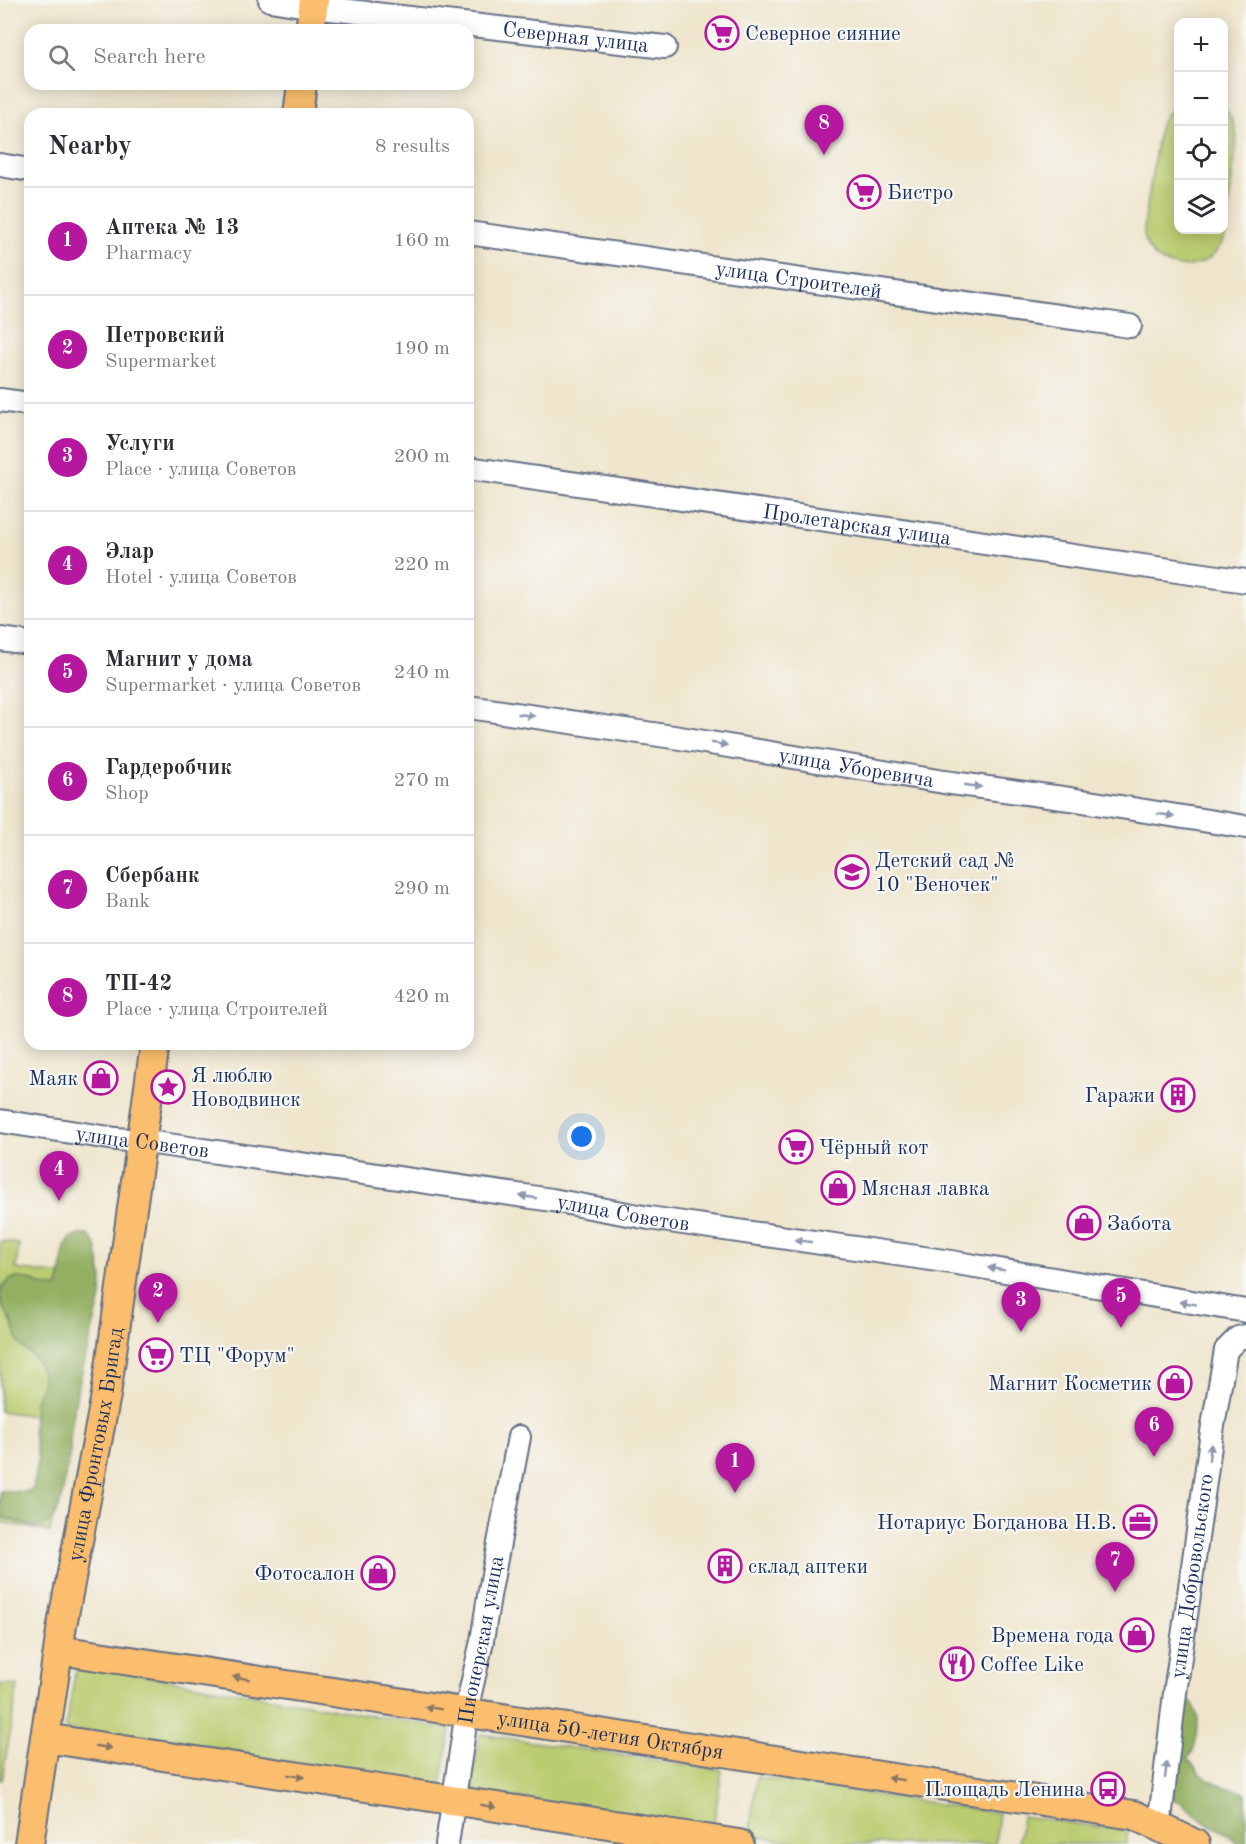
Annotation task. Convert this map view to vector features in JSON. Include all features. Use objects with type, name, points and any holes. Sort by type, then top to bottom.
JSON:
[{"type":"main road","points":[[299,108],[301,90]]},
{"type":"main road","name":"улица Фронтовых Бригад","points":[[29,1844],[77,1540],[106,1395],[154,1050]]},
{"type":"main road","name":"улица 50-летия Октября","points":[[59,1650],[1134,1815],[1158,1836],[1195,1844]]},
{"type":"main road","points":[[45,1738],[739,1844]]},
{"type":"street","name":"Северная улица","points":[[270,0],[312,12],[433,24]]},
{"type":"street","name":"Северная улица","points":[[474,28],[665,47]]},
{"type":"street","points":[[0,165],[24,169]]},
{"type":"street","name":"улица Строителей","points":[[474,234],[1130,326]]},
{"type":"street","points":[[0,400],[24,403]]},
{"type":"street","name":"Пролетарская улица","points":[[474,469],[1246,581]]},
{"type":"street","points":[[0,639],[24,642]]},
{"type":"street","name":"улица Уборевича","points":[[474,708],[1246,827]]},
{"type":"street","name":"улица Советов","points":[[0,1121],[552,1200],[649,1218],[951,1262],[1246,1311]]},
{"type":"street","points":[[1218,1308],[1226,1350],[1238,1338],[1246,1336]]},
{"type":"street","name":"улица Добровольского","points":[[1158,1836],[1177,1682],[1212,1432],[1226,1350]]},
{"type":"street","name":"Пионерская улица","points":[[447,1844],[466,1713],[482,1641],[519,1437]]},
{"type":"green space","points":[[1174,107],[1174,234],[1225,234],[1214,254],[1191,266],[1163,262],[1149,249],[1145,240],[1144,226],[1159,128],[1166,115]]},
{"type":"green space","points":[[1228,113],[1233,121],[1237,137],[1228,211]]},
{"type":"green space","points":[[83,1234],[89,1236],[96,1245],[102,1277],[101,1297],[77,1391],[62,1499],[52,1521],[40,1527],[34,1527],[0,1516],[0,1491],[25,1492],[33,1489],[38,1459],[33,1432],[35,1401],[41,1389],[43,1376],[34,1357],[19,1343],[0,1295],[2,1288],[11,1279],[17,1278],[29,1279],[40,1285],[57,1288],[65,1248],[74,1237]]},
{"type":"green space","points":[[0,1241],[19,1244],[16,1269],[62,1275],[57,1288],[40,1285],[35,1281],[8,1316],[23,1348],[34,1357],[41,1369],[43,1383],[35,1401],[35,1416],[0,1411]]},
{"type":"green space","points":[[0,1516],[34,1527],[52,1521],[50,1532],[0,1522]]},
{"type":"green space","points":[[77,1664],[450,1729],[441,1785],[65,1729]]},
{"type":"green space","points":[[0,1684],[18,1686],[2,1780],[0,1780]]},
{"type":"green space","points":[[1186,1698],[1192,1702],[1195,1709],[1198,1726],[1195,1745],[1188,1759],[1204,1777],[1225,1787],[1246,1793],[1246,1844],[1238,1844],[1228,1834],[1203,1821],[1181,1802],[1169,1798],[1180,1699]]},
{"type":"green space","points":[[480,1734],[722,1770],[713,1828],[471,1791]]},
{"type":"green space","points":[[757,1777],[999,1813],[995,1844],[809,1844],[749,1835]]},
{"type":"green space","points":[[1022,1816],[1128,1831],[1126,1844],[1018,1844]]},
{"type":"place","name":"Северное сияние","points":[[722,33]]},
{"type":"place","name":"ТП-42","points":[[824,155]]},
{"type":"place","name":"Бистро","points":[[864,192]]},
{"type":"place","name":"Детский сад № 10 \"Веночек\"","points":[[852,872]]},
{"type":"place","name":"Маяк","points":[[101,1078]]},
{"type":"place","name":"Я люблю Новодвинск","points":[[168,1087]]},
{"type":"place","name":"Гаражи","points":[[1178,1095]]},
{"type":"place","name":"Чёрный кот","points":[[796,1147]]},
{"type":"place","name":"Мясная лавка","points":[[838,1188]]},
{"type":"place","name":"Элар","points":[[59,1201]]},
{"type":"place","name":"Забота","points":[[1084,1223]]},
{"type":"place","name":"Петровский","points":[[158,1323]]},
{"type":"place","name":"Магнит у дома","points":[[1121,1328]]},
{"type":"place","name":"Услуги","points":[[1021,1332]]},
{"type":"place","name":"ТЦ \"Форум\"","points":[[156,1355]]},
{"type":"place","name":"Магнит Косметик","points":[[1175,1383]]},
{"type":"place","name":"Гардеробчик","points":[[1154,1457]]},
{"type":"place","name":"Аптека № 13","points":[[735,1493]]},
{"type":"place","name":"Нотариус Богданова Н.В.","points":[[1140,1522]]},
{"type":"place","name":"склад аптеки","points":[[725,1566]]},
{"type":"place","name":"Фотосалон","points":[[378,1573]]},
{"type":"place","name":"Сбербанк","points":[[1115,1592]]},
{"type":"place","name":"Времена года","points":[[1137,1635]]},
{"type":"place","name":"Coffee Like","points":[[957,1664]]},
{"type":"place","name":"Площадь Ленина","points":[[1108,1789]]}]
